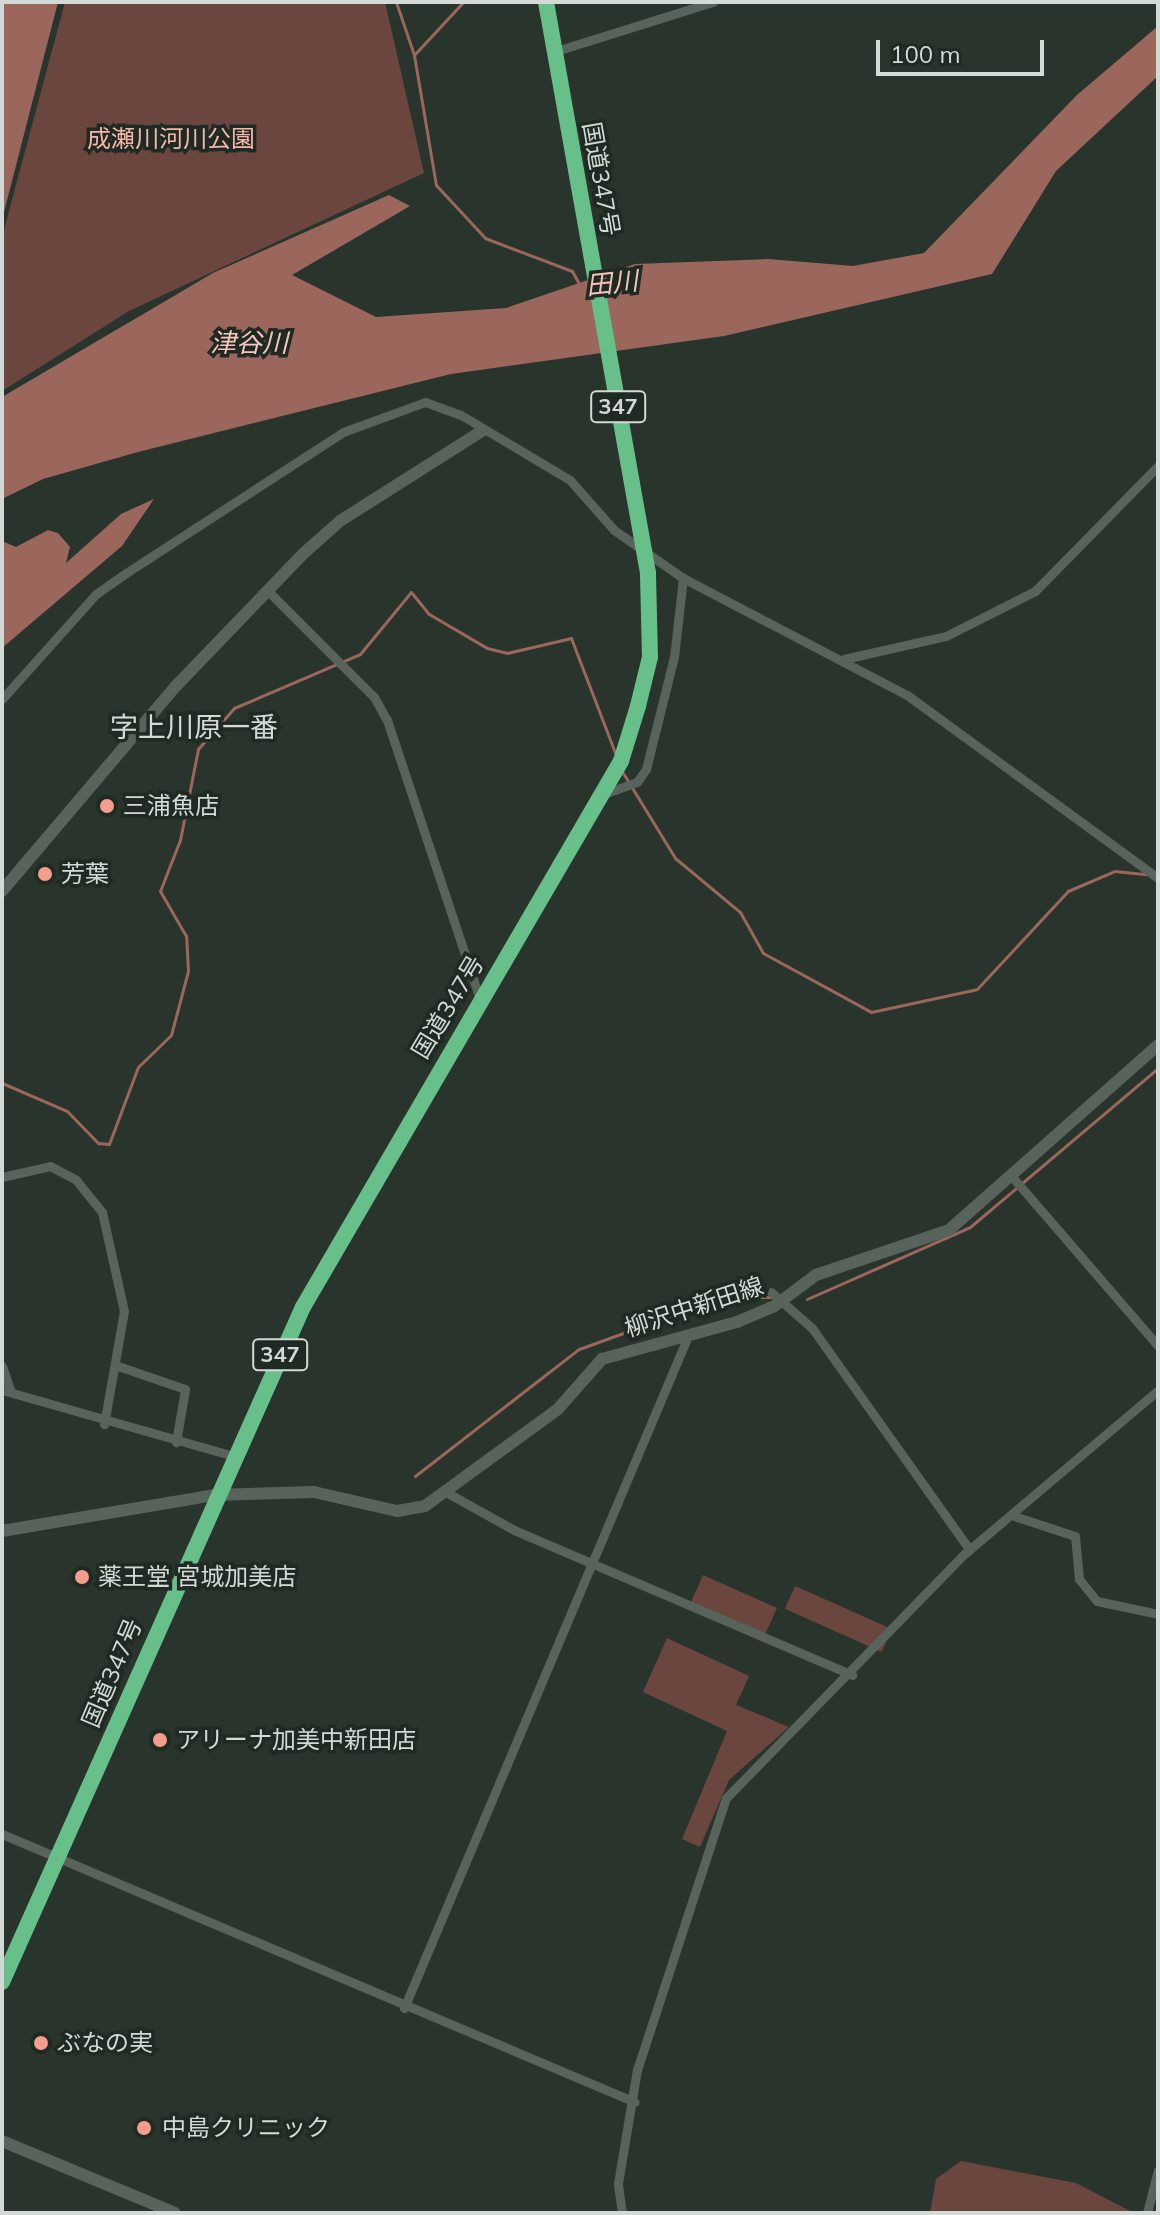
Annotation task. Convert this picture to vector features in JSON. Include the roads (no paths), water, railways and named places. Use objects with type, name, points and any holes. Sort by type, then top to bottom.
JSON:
[{"type":"highway","name":"国道347号","points":[[2,1982],[58,1860],[214,1495],[350,1216],[621,761],[650,657],[648,573],[546,2]]},
{"type":"main road","points":[[2,891],[146,720],[268,591],[340,521],[482,431]]},
{"type":"main road","name":"柳沢中新田線","points":[[2,1531],[214,1495],[314,1492],[397,1511],[425,1506],[558,1409],[602,1359],[688,1336],[816,1275],[949,1230],[1014,1179],[1158,1045]]},
{"type":"main road","points":[[2,2141],[175,2213]]},
{"type":"street","points":[[553,52],[713,2]]},
{"type":"street","points":[[2,699],[96,594],[343,432],[425,402],[448,408],[482,431],[570,480],[614,530],[683,578],[844,659],[907,695],[1158,878]]},
{"type":"street","points":[[844,659],[946,636],[1035,591],[1158,466]]},
{"type":"street","points":[[601,795],[620,792],[637,782],[660,721],[683,578]]},
{"type":"street","points":[[268,591],[374,697],[401,755],[480,1000]]},
{"type":"street","points":[[2,1177],[50,1166],[94,1198],[124,1296],[104,1424]]},
{"type":"street","points":[[1014,1179],[1158,1346]]},
{"type":"street","points":[[775,1297],[812,1328],[970,1550]]},
{"type":"street","points":[[404,2008],[688,1336]]},
{"type":"street","points":[[115,1365],[185,1389],[176,1442]]},
{"type":"street","points":[[2,1366],[7,1391],[104,1424],[233,1456]]},
{"type":"street","points":[[622,2213],[618,2183],[635,2102],[637,2070],[726,1798],[852,1675],[970,1550],[1014,1516],[1158,1390]]},
{"type":"street","points":[[444,1491],[592,1565],[852,1675]]},
{"type":"street","points":[[1014,1516],[1075,1536],[1079,1579],[1097,1601],[1158,1614]]},
{"type":"street","points":[[2,1834],[404,2008],[635,2102]]},
{"type":"street","points":[[1147,2213],[1158,2170]]},
{"type":"water","points":[[2,2],[58,2],[2,220]]},
{"type":"water","name":"津谷川","points":[[1158,26],[1158,76],[1056,171],[992,274],[724,336],[451,374],[138,452],[43,479],[2,499],[2,397],[213,273],[389,195],[410,206],[292,275],[376,317],[506,308],[635,264],[768,259],[853,266],[924,253],[1077,95]]},
{"type":"water","points":[[154,499],[122,546],[2,648],[2,541],[16,547],[48,530],[58,533],[70,547],[66,563],[121,514]]},
{"type":"waterway","name":"田川","points":[[396,2],[414,55],[436,185],[485,238],[572,271],[581,287]]},
{"type":"waterway","points":[[414,55],[463,2]]},
{"type":"waterway","points":[[2,1083],[67,1111],[98,1143],[109,1144],[138,1067],[171,1035],[188,971],[186,936],[160,891],[180,840],[198,749],[234,708],[360,654],[411,592],[429,614],[487,648],[507,653],[571,638],[616,755]]},
{"type":"waterway","points":[[623,773],[675,858],[740,912],[763,953],[871,1012],[977,989],[1068,891],[1115,871],[1146,874]]},
{"type":"waterway","points":[[807,1299],[970,1227],[1158,1068]]},
{"type":"waterway","points":[[415,1476],[579,1349],[723,1297],[771,1297]]},
{"type":"place","name":"三浦魚店","points":[[107,806]]},
{"type":"place","name":"芳葉","points":[[45,874]]},
{"type":"place","name":"薬王堂 宮城加美店","points":[[82,1577]]},
{"type":"place","name":"アリーナ加美中新田店","points":[[160,1740]]},
{"type":"place","name":"ぶなの実","points":[[41,2043]]},
{"type":"place","name":"中島クリニック","points":[[144,2128]]},
{"type":"district","name":"字上川原一番","points":[[194,727]]},
{"type":"park label","name":"成瀬川河川公園","points":[[171,139]]}]
